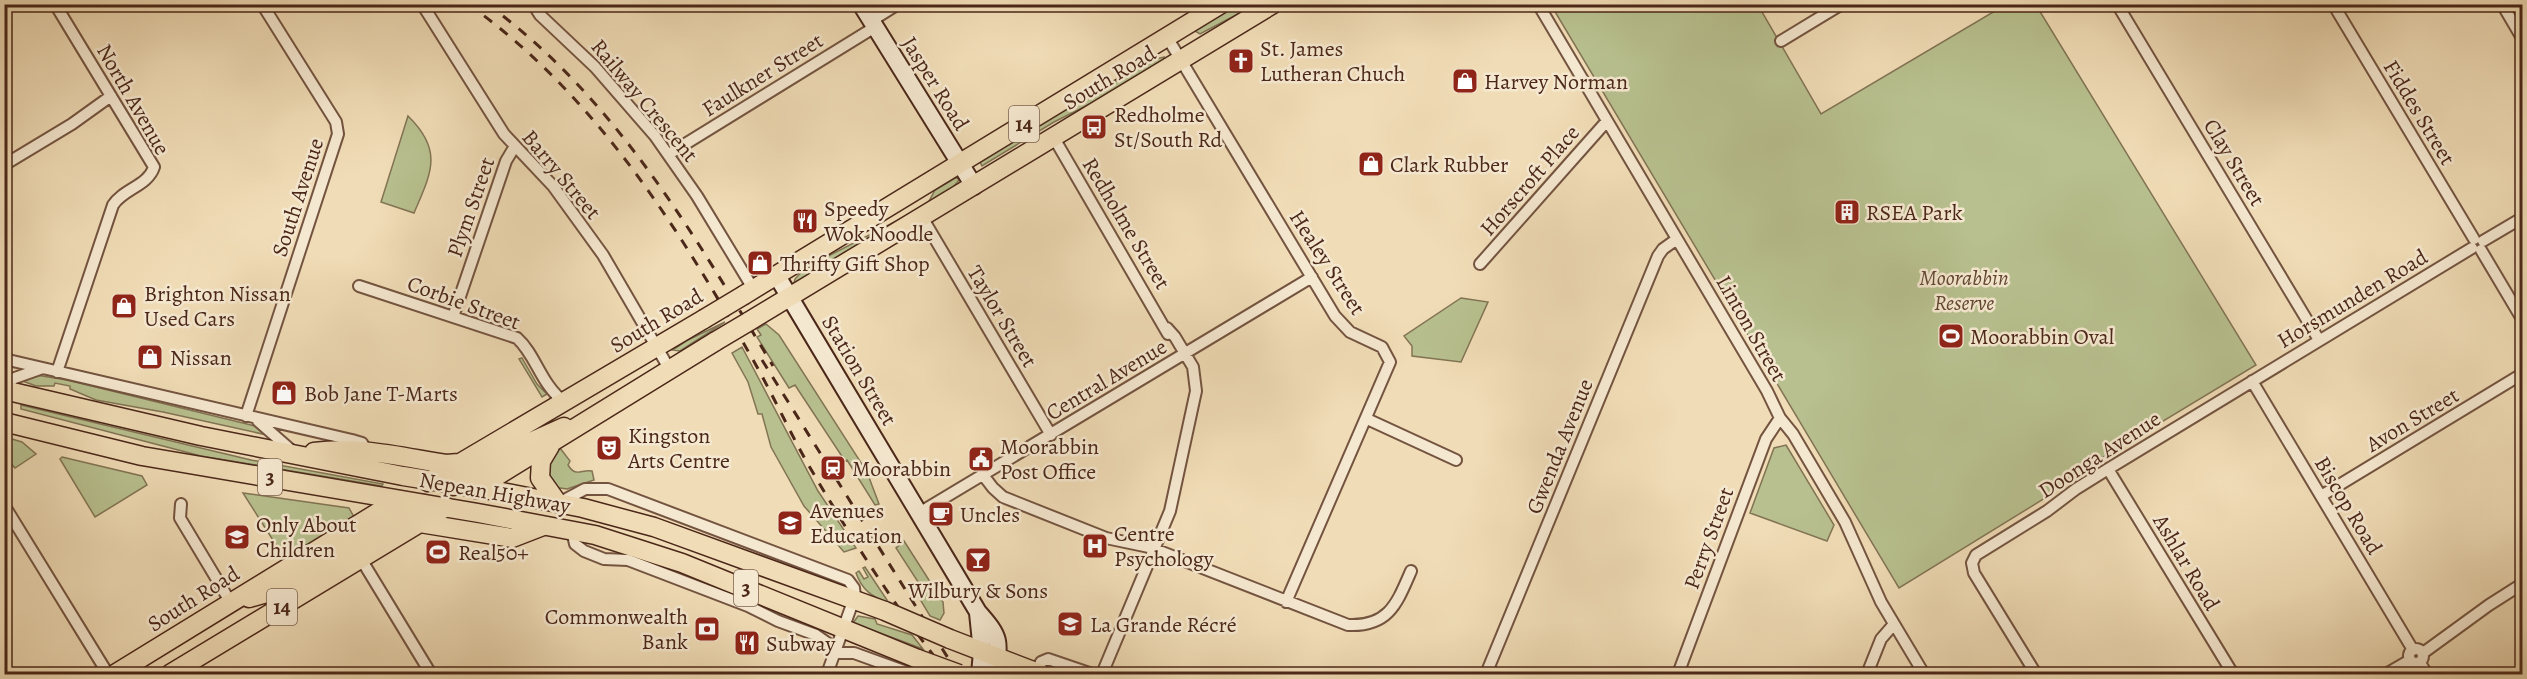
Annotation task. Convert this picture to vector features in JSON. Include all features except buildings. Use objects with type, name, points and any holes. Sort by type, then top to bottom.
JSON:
[{"type":"main road","name":"Jasper Road","points":[[861,4],[974,186]]},
{"type":"main road","name":"South Road","points":[[115,675],[430,480],[704,319],[748,286],[777,276],[1221,4]]},
{"type":"main road","name":"South Road","points":[[170,675],[289,593],[361,559],[1273,4]]},
{"type":"main road","name":"Station Street","points":[[777,276],[978,612],[990,625],[998,641],[991,661],[980,675]]},
{"type":"main road","name":"Nepean Highway","points":[[6,394],[297,454],[558,503],[654,527],[885,611],[950,639],[991,661],[1038,674]]},
{"type":"main road","points":[[233,602],[265,595],[289,593],[343,552],[457,484],[537,438],[596,415]]},
{"type":"main road","name":"Nepean Highway","points":[[4,422],[142,456],[572,530],[652,552],[806,622],[844,627],[915,667],[959,675]]},
{"type":"main road","points":[[551,445],[541,461],[540,478],[558,503]]},
{"type":"main road","points":[[297,454],[340,449],[366,450],[446,464],[460,463]]},
{"type":"main road","points":[[420,523],[502,538],[522,536],[543,526]]},
{"type":"main road","points":[[343,552],[361,559]]},
{"type":"street","name":"North Avenue","points":[[55,4],[154,167],[147,178],[124,193],[113,205],[57,372]]},
{"type":"street","name":"South Avenue","points":[[250,417],[338,134],[336,122],[262,4]]},
{"type":"street","name":"Barry Street","points":[[422,4],[504,134],[553,186],[603,255],[670,369]]},
{"type":"street","name":"Railway Crescent","points":[[533,4],[540,15],[611,84],[669,154],[748,286]]},
{"type":"street","name":"Faulkner Street","points":[[669,154],[873,24],[898,4]]},
{"type":"street","name":"Linton Street","points":[[1538,4],[1767,390],[1780,418],[1793,434],[1845,522],[1894,624],[1924,675]]},
{"type":"street","points":[[1781,41],[1842,4]]},
{"type":"street","name":"Clay Street","points":[[2116,4],[2319,340]]},
{"type":"street","name":"Fiddes Street","points":[[2333,4],[2523,319]]},
{"type":"street","points":[[2502,4],[2523,38]]},
{"type":"street","name":"Healey Street","points":[[1167,38],[1344,328],[1382,347],[1388,356],[1389,368],[1286,602]]},
{"type":"street","points":[[4,165],[113,99]]},
{"type":"street","name":"Horscroft Place","points":[[1480,264],[1606,122]]},
{"type":"street","name":"Redholme Street","points":[[1054,138],[1195,377],[1196,391],[1173,501],[1102,675]]},
{"type":"street","name":"Plym Street","points":[[453,316],[506,160],[515,146]]},
{"type":"street","name":"Taylor Street","points":[[922,217],[1051,435]]},
{"type":"street","name":"Horsmunden Road","points":[[2252,381],[2523,218]]},
{"type":"street","name":"Gwenda Avenue","points":[[1486,675],[1658,256],[1663,249],[1677,239]]},
{"type":"street","name":"Central Avenue","points":[[920,513],[1312,277]]},
{"type":"street","name":"Corbie Street","points":[[359,286],[512,337],[522,343],[547,386],[564,402]]},
{"type":"street","points":[[4,359],[358,442],[364,445],[366,450]]},
{"type":"street","points":[[6,394],[12,379],[42,368]]},
{"type":"street","name":"Avon Street","points":[[2321,496],[2523,374]]},
{"type":"street","name":"Doonga Avenue","points":[[2036,675],[1974,573],[1972,563],[1979,552],[2047,511],[2076,489],[2252,381]]},
{"type":"street","name":"Biscop Road","points":[[2252,381],[2427,675]]},
{"type":"street","points":[[250,417],[297,454]]},
{"type":"street","name":"Perry Street","points":[[1678,675],[1766,439],[1780,418]]},
{"type":"street","points":[[1367,419],[1456,460]]},
{"type":"street","name":"Ashlar Road","points":[[2108,469],[2233,675]]},
{"type":"street","points":[[983,475],[1004,497],[1106,538],[1136,543],[1348,625],[1367,625],[1382,618],[1393,608],[1411,571]]},
{"type":"street","points":[[558,503],[585,489],[608,489],[848,580],[854,588],[854,600],[827,675]]},
{"type":"street","points":[[181,504],[180,518],[233,602]]},
{"type":"street","points":[[4,505],[108,675]]},
{"type":"street","points":[[722,552],[742,538]]},
{"type":"street","points":[[361,559],[431,675]]},
{"type":"street","points":[[2386,675],[2523,584]]},
{"type":"street","points":[[806,622],[816,635],[835,651]]},
{"type":"street","points":[[1867,675],[1881,639],[1894,624]]},
{"type":"street","name":"Nepean Highway","points":[[835,651],[915,667]]},
{"type":"street","points":[[1038,674],[1041,662],[1048,659],[1092,675]]},
{"type":"green space","points":[[1235,5],[1255,5],[1200,34],[1195,31],[1195,28]]},
{"type":"green space","name":"Moorabbin Reserve","points":[[1551,5],[1758,5],[1821,114],[2005,5],[2036,5],[2256,365],[2067,479],[2050,495],[1899,588]]},
{"type":"green space","points":[[1164,57],[1162,62],[1120,89],[1054,122],[982,166],[980,162],[1041,122],[1156,59]]},
{"type":"green space","points":[[408,116],[427,140],[431,163],[414,213],[381,202]]},
{"type":"green space","points":[[957,177],[959,180],[951,190],[928,203],[935,190]]},
{"type":"green space","points":[[910,214],[797,284],[794,283],[805,268]]},
{"type":"green space","points":[[1461,298],[1488,302],[1461,362],[1412,356],[1412,346],[1404,336]]},
{"type":"green space","points":[[725,322],[680,351],[673,350],[688,340]]},
{"type":"green space","points":[[766,324],[779,335],[867,472],[879,504],[875,505],[795,385],[789,388],[757,337],[761,335],[757,329]]},
{"type":"green space","points":[[742,347],[818,491],[856,548],[844,552],[804,506],[771,447],[762,414],[758,414],[748,382],[732,353]]},
{"type":"green space","points":[[522,358],[537,384],[547,394],[542,397],[519,359]]},
{"type":"green space","points":[[36,375],[67,380],[255,426],[267,435],[96,400],[70,389],[70,386],[55,383],[54,386],[36,386],[20,380]]},
{"type":"green space","points":[[21,405],[251,460],[383,484],[382,486],[201,456],[21,409]]},
{"type":"green space","points":[[5,437],[22,442],[36,454],[15,468],[5,457]]},
{"type":"green space","points":[[1786,445],[1834,525],[1827,541],[1750,513],[1774,448]]},
{"type":"green space","points":[[560,448],[570,461],[568,465],[571,469],[576,472],[592,471],[594,480],[567,489],[553,487],[546,468]]},
{"type":"green space","points":[[62,457],[142,476],[147,485],[95,517],[60,459]]},
{"type":"green space","points":[[243,493],[349,508],[354,517],[285,559]]},
{"type":"green space","points":[[904,541],[943,602],[944,613],[940,620],[930,616],[918,596],[924,591],[896,548]]},
{"type":"green space","points":[[865,567],[889,603],[873,595],[861,584],[856,573],[859,571],[864,579],[868,577],[863,568]]},
{"type":"green space","points":[[858,616],[875,619],[877,624],[912,635],[923,649],[853,623]]},
{"type":"railway","points":[[468,4],[514,40],[557,80],[596,123],[632,169],[666,217],[728,316],[843,523],[893,600],[948,674]]},
{"type":"railway","points":[[487,4],[533,41],[574,81],[612,124],[648,170],[681,218],[773,366]]},
{"type":"railway","points":[[762,360],[958,674]]},
{"type":"place","name":"St. James Lutheran Chuch","points":[[1241,61]]},
{"type":"place","name":"Harvey Norman","points":[[1465,81]]},
{"type":"place","name":"Redholme St/South Rd","points":[[1094,127]]},
{"type":"place","name":"Clark Rubber","points":[[1371,164]]},
{"type":"place","name":"RSEA Park","points":[[1847,212]]},
{"type":"place","name":"Speedy Wok Noodle","points":[[805,221]]},
{"type":"place","name":"Thrifty Gift Shop","points":[[760,263]]},
{"type":"place","name":"Brighton Nissan Used Cars","points":[[124,306]]},
{"type":"place","name":"Moorabbin Oval","points":[[1951,336]]},
{"type":"place","name":"Nissan","points":[[150,357]]},
{"type":"place","name":"Bob Jane T-Marts","points":[[284,393]]},
{"type":"place","name":"Kingston Arts Centre","points":[[609,448]]},
{"type":"place","name":"Moorabbin Post Office","points":[[981,459]]},
{"type":"place","name":"Moorabbin","points":[[833,468]]},
{"type":"place","name":"Uncles","points":[[941,514]]},
{"type":"place","name":"Avenues Education","points":[[790,523]]},
{"type":"place","name":"Only About Children","points":[[237,537]]},
{"type":"place","name":"Centre Psychology","points":[[1095,546]]},
{"type":"place","name":"Real50+","points":[[438,552]]},
{"type":"place","name":"Wilbury & Sons","points":[[978,560]]},
{"type":"place","name":"La Grande Récré","points":[[1070,624]]},
{"type":"place","name":"Commonwealth Bank","points":[[707,629]]},
{"type":"place","name":"Subway","points":[[747,643]]}]
